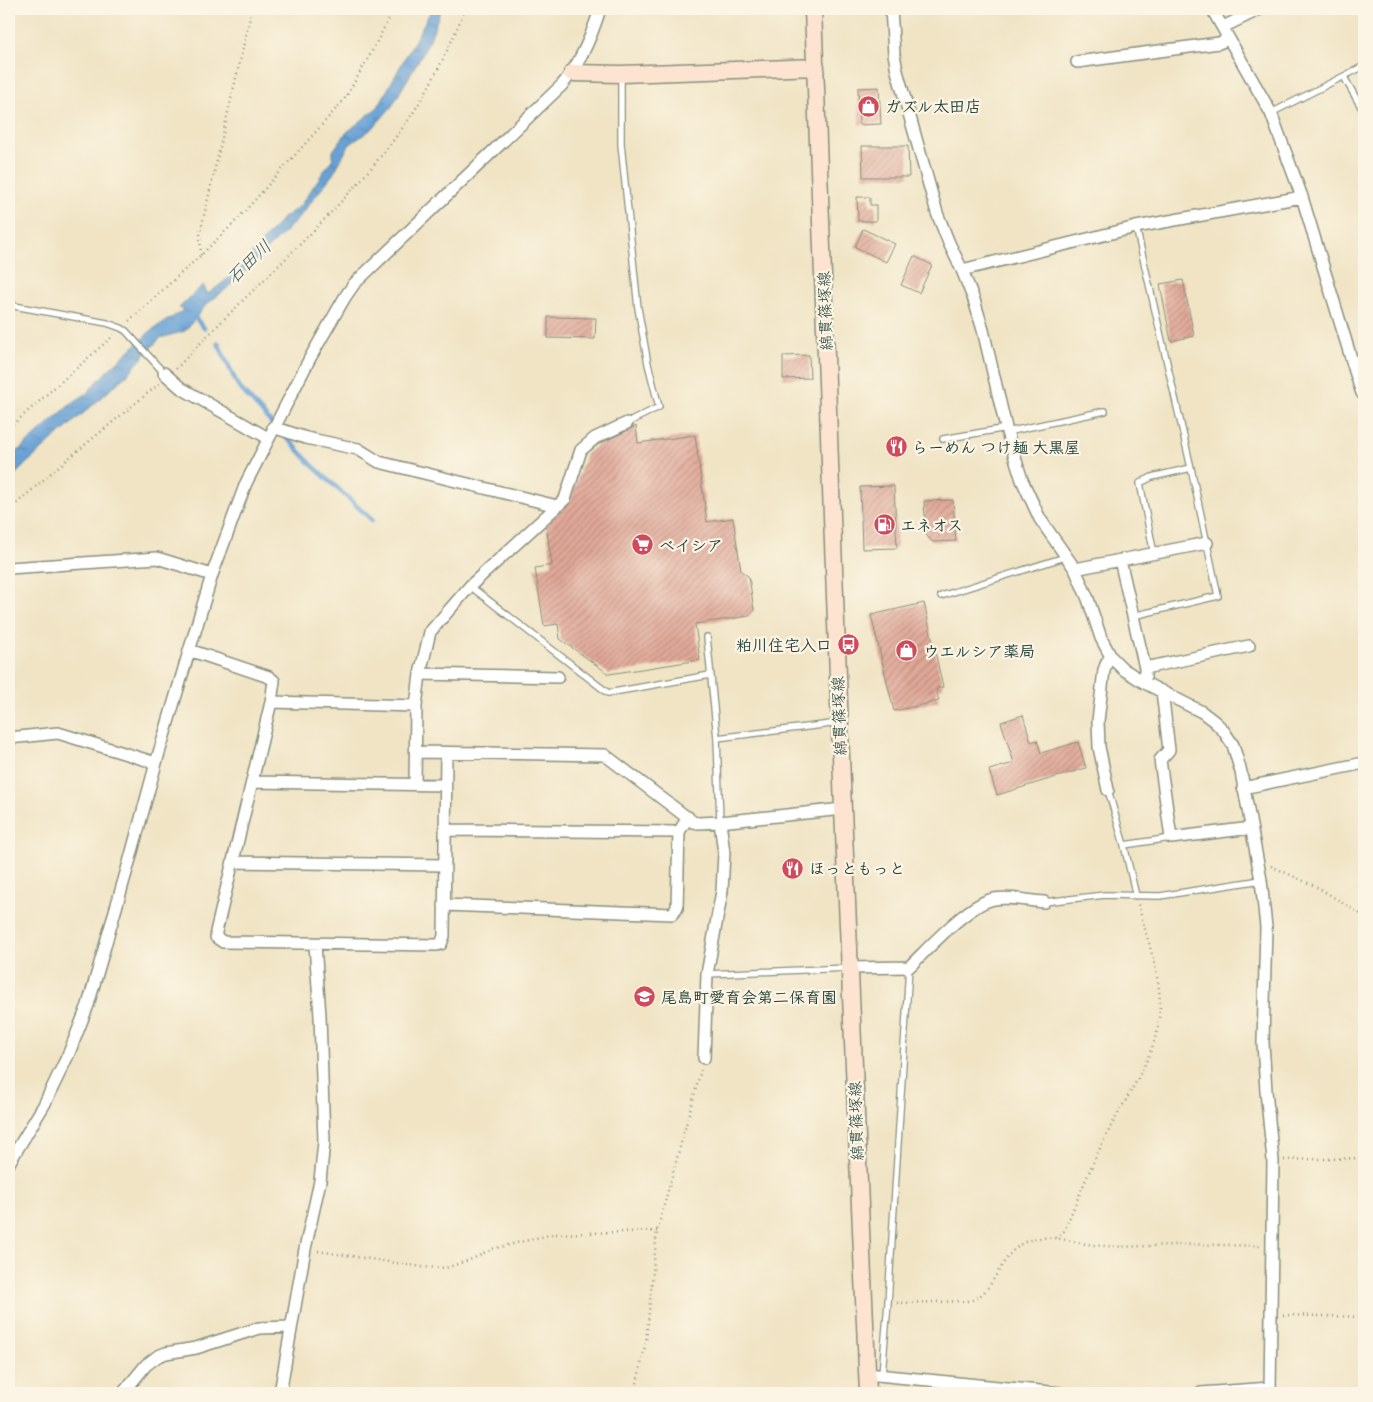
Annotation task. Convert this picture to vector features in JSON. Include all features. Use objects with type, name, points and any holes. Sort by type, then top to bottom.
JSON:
[{"type":"main road","name":"綿貫篠塚線","points":[[813,9],[850,968],[874,1374],[868,1393]]},
{"type":"main road","points":[[572,73],[621,74],[816,67]]},
{"type":"street","points":[[9,1163],[44,1105],[82,1023],[212,575],[246,483],[271,432],[310,358],[345,296],[354,284],[572,73],[596,22],[600,9]]},
{"type":"street","points":[[891,9],[894,54],[937,213],[948,243],[962,270],[974,300],[1007,430],[1022,480],[1036,511],[1065,557],[1075,569],[1088,599],[1101,638],[1111,657],[1124,669],[1145,683],[1202,712],[1215,722],[1233,745],[1244,788],[1261,880],[1266,927],[1263,1043],[1273,1160],[1270,1391],[1201,1393]]},
{"type":"street","points":[[1212,9],[1271,113],[1302,197],[1362,393],[1364,393]]},
{"type":"street","points":[[1223,27],[1260,9]]},
{"type":"street","points":[[1077,62],[1219,44],[1228,39]]},
{"type":"street","points":[[962,270],[1136,227],[1302,197]]},
{"type":"street","points":[[166,371],[181,388],[271,432],[358,449],[379,462],[557,506]]},
{"type":"street","points":[[415,784],[416,706],[420,674],[430,632],[470,586],[565,499],[581,450],[595,438],[627,423]]},
{"type":"street","points":[[1075,569],[1207,542]]},
{"type":"street","points":[[9,568],[157,558],[212,575]]},
{"type":"street","points":[[1120,560],[1145,668],[1145,683]]},
{"type":"street","points":[[1145,668],[1250,646]]},
{"type":"street","points":[[189,650],[269,677],[274,681],[271,702],[216,932],[218,940],[223,942],[315,944],[441,944],[444,936],[446,753]]},
{"type":"street","points":[[1108,790],[1099,747],[1098,721],[1104,670],[1111,657]]},
{"type":"street","points":[[420,674],[558,678]]},
{"type":"street","points":[[1162,691],[1169,750],[1160,760],[1172,838],[1251,828]]},
{"type":"street","points":[[271,702],[416,706]]},
{"type":"street","points":[[9,738],[58,733],[156,763]]},
{"type":"street","points":[[416,752],[605,755],[698,823],[843,809]]},
{"type":"street","points":[[1244,788],[1364,763]]},
{"type":"street","points":[[252,782],[445,785]]},
{"type":"street","points":[[444,905],[672,914],[677,908],[678,832],[688,817]]},
{"type":"street","points":[[704,1058],[707,974],[722,891],[724,853],[720,822]]},
{"type":"street","points":[[445,830],[678,832]]},
{"type":"street","points":[[233,862],[445,865]]},
{"type":"street","points":[[850,968],[909,967],[965,915],[984,902],[1006,898],[1044,902]]},
{"type":"street","points":[[280,1393],[305,1250],[320,1181],[324,1142],[320,1016],[315,944]]},
{"type":"street","points":[[123,1393],[146,1366],[158,1356],[196,1348],[259,1328],[291,1327]]},
{"type":"street","points":[[874,1374],[1060,1393]]},
{"type":"lane","points":[[1271,113],[1364,66]]},
{"type":"lane","points":[[621,74],[621,144],[638,308],[648,364],[660,407],[627,423]]},
{"type":"lane","points":[[1344,77],[1364,112]]},
{"type":"lane","points":[[1133,616],[1218,596],[1136,227]]},
{"type":"lane","points":[[9,305],[107,323],[122,328],[126,327],[166,371]]},
{"type":"lane","points":[[943,440],[1105,411]]},
{"type":"lane","points":[[1154,554],[1140,483],[1152,477],[1191,468]]},
{"type":"lane","points":[[941,596],[1065,557]]},
{"type":"lane","points":[[470,586],[608,692],[710,676]]},
{"type":"lane","points":[[707,637],[718,738],[720,822]]},
{"type":"lane","points":[[718,738],[840,723]]},
{"type":"lane","points":[[1108,790],[1136,896]]},
{"type":"lane","points":[[1124,845],[1172,838]]},
{"type":"lane","points":[[1044,902],[1105,895],[1160,896],[1261,880]]},
{"type":"lane","points":[[874,1374],[888,1303],[909,967]]},
{"type":"lane","points":[[707,974],[850,968]]},
{"type":"path","points":[[202,255],[200,233],[252,9]]},
{"type":"path","points":[[126,327],[237,220],[344,100],[394,9]]},
{"type":"path","points":[[166,371],[316,229],[369,170],[404,125],[426,90],[456,33],[466,9]]},
{"type":"path","points":[[9,428],[118,332]]},
{"type":"path","points":[[9,510],[156,386]]},
{"type":"path","points":[[1258,864],[1272,866],[1319,888],[1364,915]]},
{"type":"path","points":[[1056,1238],[1063,1233],[1107,1134],[1136,1082],[1154,1043],[1160,1019],[1160,994],[1157,973],[1136,896]]},
{"type":"path","points":[[634,1393],[646,1341],[657,1231],[704,1058]]},
{"type":"path","points":[[1273,1160],[1364,1158]]},
{"type":"path","points":[[305,1250],[422,1267],[446,1268],[472,1259],[492,1248],[553,1234],[657,1231]]},
{"type":"path","points":[[888,1303],[978,1299],[985,1292],[1000,1266],[1012,1251],[1025,1242],[1038,1238],[1056,1238],[1110,1246],[1197,1244],[1272,1246]]},
{"type":"path","points":[[1271,1315],[1364,1318]]},
{"type":"water","name":"石田川","points":[[432,9],[441,9],[429,42],[392,106],[373,128],[349,145],[333,174],[296,221],[231,285],[206,305],[185,331],[160,338],[128,374],[9,481],[9,459],[72,403],[86,394],[106,372],[153,329],[184,310],[179,308],[203,285],[208,294],[234,274],[283,218],[300,206],[333,158],[333,151],[346,133],[378,107]]},
{"type":"building","points":[[879,87],[881,124],[859,125],[858,88]]},
{"type":"building","points":[[862,146],[908,146],[909,177],[863,177]]},
{"type":"building","points":[[857,197],[870,197],[870,205],[876,205],[876,221],[858,221]]},
{"type":"building","points":[[863,229],[895,244],[886,262],[855,247]]},
{"type":"building","points":[[914,256],[932,265],[919,293],[901,285]]},
{"type":"building","points":[[1183,280],[1194,336],[1171,341],[1160,284]]},
{"type":"building","points":[[548,317],[596,318],[595,339],[548,338]]},
{"type":"building","points":[[809,355],[810,378],[783,379],[783,356]]},
{"type":"building","name":"ベイシア","points":[[636,426],[638,443],[695,435],[707,522],[733,518],[741,571],[749,577],[754,610],[749,616],[695,624],[700,660],[609,674],[560,639],[558,624],[544,626],[535,568],[552,565],[546,525],[570,500],[586,454],[599,444]]},
{"type":"building","points":[[894,486],[897,548],[862,549],[860,487]]},
{"type":"building","points":[[953,500],[956,541],[933,542],[926,535],[924,501]]},
{"type":"building","name":"ウエルシア薬局","points":[[924,603],[943,687],[936,689],[939,701],[894,711],[871,615]]},
{"type":"building","points":[[1023,715],[1031,742],[1037,740],[1041,753],[1078,742],[1086,768],[997,795],[989,770],[1014,763],[1001,722]]},
{"type":"waterway","points":[[192,314],[204,328]]},
{"type":"waterway","points":[[218,343],[238,386],[274,426]]},
{"type":"waterway","points":[[284,434],[312,465],[372,520]]},
{"type":"place","name":"ガズル太田店","points":[[869,106]]},
{"type":"place","name":"らーめん つけ麺 大黒屋","points":[[896,447]]},
{"type":"place","name":"エネオス","points":[[884,525]]},
{"type":"place","name":"ベイシア","points":[[643,545]]},
{"type":"place","name":"粕川住宅入口","points":[[848,645]]},
{"type":"place","name":"ウエルシア薬局","points":[[907,651]]},
{"type":"place","name":"ほっともっと","points":[[793,868]]},
{"type":"place","name":"尾島町愛育会第二保育園","points":[[645,997]]}]
